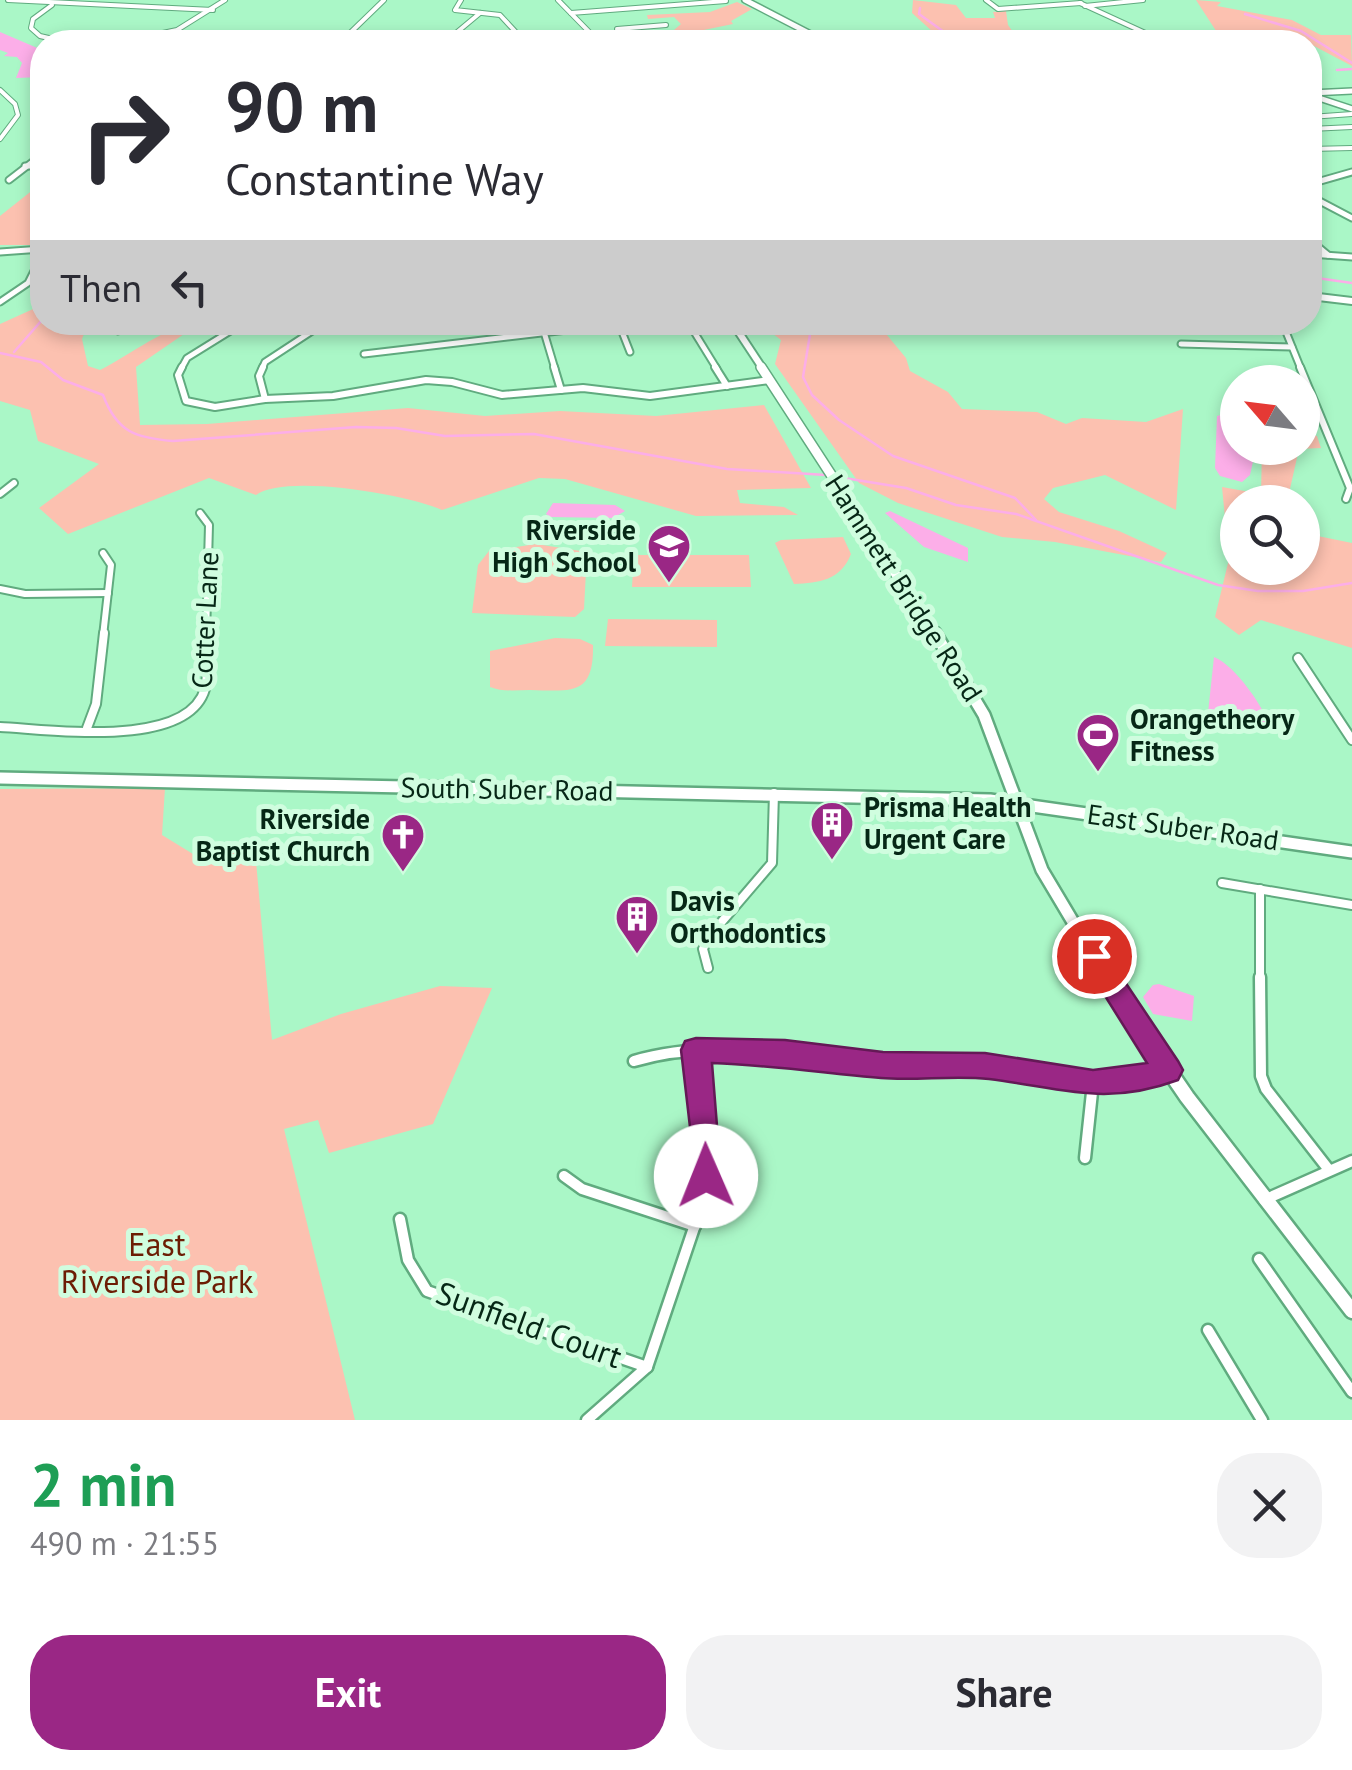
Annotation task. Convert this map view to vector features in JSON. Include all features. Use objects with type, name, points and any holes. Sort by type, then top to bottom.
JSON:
[{"type":"street","points":[[8,0],[213,10]]},
{"type":"street","points":[[32,30],[33,19],[60,0]]},
{"type":"street","points":[[180,30],[225,0]]},
{"type":"street","points":[[353,30],[384,0]]},
{"type":"street","points":[[461,0],[454,6],[456,10],[503,17],[514,30]]},
{"type":"street","points":[[558,0],[587,30]]},
{"type":"street","points":[[745,0],[803,30]]},
{"type":"street","points":[[986,0],[998,9],[1143,0]]},
{"type":"street","points":[[570,13],[726,2]]},
{"type":"street","points":[[1081,3],[1139,30]]},
{"type":"street","points":[[460,30],[480,13]]},
{"type":"street","points":[[612,23],[617,29],[666,26]]},
{"type":"street","points":[[0,90],[18,115],[0,139]]},
{"type":"street","points":[[1322,93],[1352,91]]},
{"type":"street","points":[[0,98],[7,96]]},
{"type":"street","points":[[1322,99],[1352,111]]},
{"type":"street","points":[[1322,115],[1352,111]]},
{"type":"street","points":[[1322,129],[1352,128]]},
{"type":"street","points":[[1322,148],[1352,148]]},
{"type":"street","points":[[9,180],[30,162]]},
{"type":"street","points":[[25,166],[30,166]]},
{"type":"street","points":[[1322,181],[1352,172]]},
{"type":"street","points":[[1322,202],[1352,218]]},
{"type":"street","points":[[1336,210],[1352,206]]},
{"type":"street","points":[[1322,250],[1328,255]]},
{"type":"street","points":[[0,252],[30,252]]},
{"type":"street","points":[[1322,255],[1352,257]]},
{"type":"street","points":[[0,302],[30,279]]},
{"type":"street","points":[[1322,298],[1352,302]]},
{"type":"street","points":[[224,335],[187,358],[178,378],[184,398],[199,407],[333,396],[426,380],[452,382],[502,395],[588,388],[650,396],[770,380]]},
{"type":"street","points":[[265,400],[259,376],[264,362],[306,335]]},
{"type":"street","points":[[364,354],[519,335]]},
{"type":"street","points":[[545,335],[561,390]]},
{"type":"street","points":[[623,335],[630,352]]},
{"type":"street","points":[[696,335],[726,386]]},
{"type":"street","name":"Hammett Bridge Road","points":[[741,335],[974,694],[992,732],[1013,803],[1044,872],[1141,1034],[1352,1311]]},
{"type":"street","points":[[1287,335],[1297,365]]},
{"type":"street","points":[[1181,344],[1292,347]]},
{"type":"street","points":[[1320,423],[1350,488],[1346,498]]},
{"type":"street","points":[[0,494],[14,483]]},
{"type":"street","name":"Cotter Lane","points":[[0,727],[158,728],[183,718],[200,702],[205,688],[209,524],[200,513]]},
{"type":"street","points":[[87,728],[96,704],[108,593],[110,562],[103,552]]},
{"type":"street","points":[[0,589],[16,594],[108,593]]},
{"type":"street","points":[[1298,658],[1352,740]]},
{"type":"street","name":"South Suber Road","points":[[0,778],[774,793],[1013,803]]},
{"type":"street","points":[[708,968],[703,949],[706,939],[772,863],[774,793]]},
{"type":"street","name":"East Suber Road","points":[[1013,803],[1352,852]]},
{"type":"street","points":[[1222,883],[1352,905]]},
{"type":"street","points":[[1260,889],[1261,1076],[1266,1089],[1329,1170]]},
{"type":"street","points":[[634,1061],[648,1055],[696,1050],[785,1052],[883,1065],[985,1066],[1093,1083],[1119,1082],[1168,1070]]},
{"type":"street","points":[[587,1420],[647,1367],[695,1226],[706,1176],[696,1050]]},
{"type":"street","points":[[1085,1158],[1093,1083]]},
{"type":"street","points":[[1264,1200],[1352,1161]]},
{"type":"street","points":[[564,1176],[582,1189],[695,1226]]},
{"type":"street","name":"Sunfield Court","points":[[400,1219],[408,1260],[427,1291],[647,1367]]},
{"type":"street","points":[[1259,1259],[1352,1392]]},
{"type":"street","points":[[1208,1330],[1262,1420]]},
{"type":"green space","points":[[913,0],[956,5],[966,18],[995,18],[993,12],[1006,11],[1012,30],[931,30],[912,13]]},
{"type":"green space","points":[[1196,0],[1221,2],[1217,6],[1292,20],[1311,30],[1215,30]]},
{"type":"green space","points":[[737,2],[752,9],[731,21],[733,24],[704,30],[674,30],[681,24],[674,17],[648,19],[647,15],[710,12]]},
{"type":"green space","points":[[1322,35],[1351,35],[1352,66],[1322,50]]},
{"type":"green space","points":[[30,192],[30,245],[0,245],[0,216]]},
{"type":"green space","points":[[30,310],[30,335],[84,335],[88,366],[100,370],[161,335],[183,335],[136,367],[140,425],[207,424],[408,408],[485,416],[560,411],[656,416],[764,405],[811,488],[737,490],[740,503],[784,507],[798,515],[696,516],[565,479],[539,478],[442,510],[404,498],[319,486],[271,489],[256,495],[209,478],[68,534],[39,508],[99,464],[38,441],[30,410],[0,401],[0,324]]},
{"type":"green space","points":[[775,335],[887,335],[906,358],[910,371],[948,392],[962,409],[1037,412],[1066,424],[1082,418],[1146,422],[1183,409],[1176,510],[1105,475],[1053,488],[1044,499],[1059,512],[1119,531],[1167,553],[1161,562],[1055,542],[1002,537],[898,503],[859,483],[775,364],[781,340]]},
{"type":"green space","points":[[1262,465],[1295,465],[1291,485],[1261,485]]},
{"type":"green space","points":[[1320,536],[1352,543],[1352,648],[1261,620],[1239,635],[1215,617],[1223,585],[1320,585]]},
{"type":"green space","points":[[843,537],[851,554],[841,570],[820,581],[794,584],[775,543],[781,540]]},
{"type":"green space","points":[[536,544],[587,552],[584,609],[575,617],[472,613],[478,565],[489,551]]},
{"type":"green space","points":[[634,555],[749,555],[751,587],[632,587]]},
{"type":"green space","points":[[608,619],[717,620],[717,647],[605,646]]},
{"type":"green space","points":[[555,638],[580,639],[593,645],[585,682],[558,691],[490,687],[490,651]]},
{"type":"green space","name":"East Riverside Park","points":[[165,788],[162,835],[193,854],[255,850],[272,1040],[341,1014],[440,986],[492,988],[433,1124],[329,1153],[318,1120],[284,1129],[355,1420],[0,1420],[0,789]]},
{"type":"shaded area","points":[[0,32],[30,45],[30,77],[16,78],[22,63],[17,57],[4,56],[8,53],[0,50]]},
{"type":"shaded area","points":[[1220,415],[1220,465],[1252,465],[1250,475],[1242,482],[1220,476],[1215,468]]},
{"type":"shaded area","points":[[553,503],[615,505],[625,511],[613,518],[550,517],[546,514]]},
{"type":"shaded area","points":[[890,511],[968,548],[968,562],[924,547],[885,513]]},
{"type":"shaded area","points":[[1214,657],[1248,689],[1272,730],[1226,724],[1208,713]]},
{"type":"shaded area","points":[[1153,985],[1194,996],[1192,1021],[1153,1014],[1143,997]]},
{"type":"waterway","points":[[920,8],[919,14],[941,30]]},
{"type":"waterway","points":[[1245,14],[1298,30]]},
{"type":"waterway","points":[[1322,44],[1352,63]]},
{"type":"waterway","points":[[1337,70],[1352,69]]},
{"type":"waterway","points":[[1322,279],[1352,283]]},
{"type":"waterway","points":[[14,352],[30,334]]},
{"type":"waterway","points":[[810,335],[803,377],[812,395],[839,420],[893,456],[1015,498],[1036,520]]},
{"type":"waterway","points":[[0,353],[41,362],[63,380],[103,395],[121,425],[138,435],[160,440],[356,427],[396,428],[445,436],[534,434],[727,469],[826,475]]},
{"type":"waterway","points":[[838,477],[906,488],[956,505],[1016,514],[1218,585],[1258,591],[1303,591],[1352,583]]},
{"type":"place","name":"Riverside High School","points":[[669,584]]},
{"type":"place","name":"Orangetheory Fitness","points":[[1098,773]]},
{"type":"place","name":"Prisma Health Urgent Care","points":[[832,861]]},
{"type":"place","name":"Riverside Baptist Church","points":[[403,873]]},
{"type":"place","name":"Davis Orthodontics","points":[[637,955]]},
{"type":"route","points":[[706,1176],[696,1050],[785,1052],[883,1065],[985,1066],[1093,1083],[1119,1082],[1168,1070],[1141,1034],[1094,956]]}]
